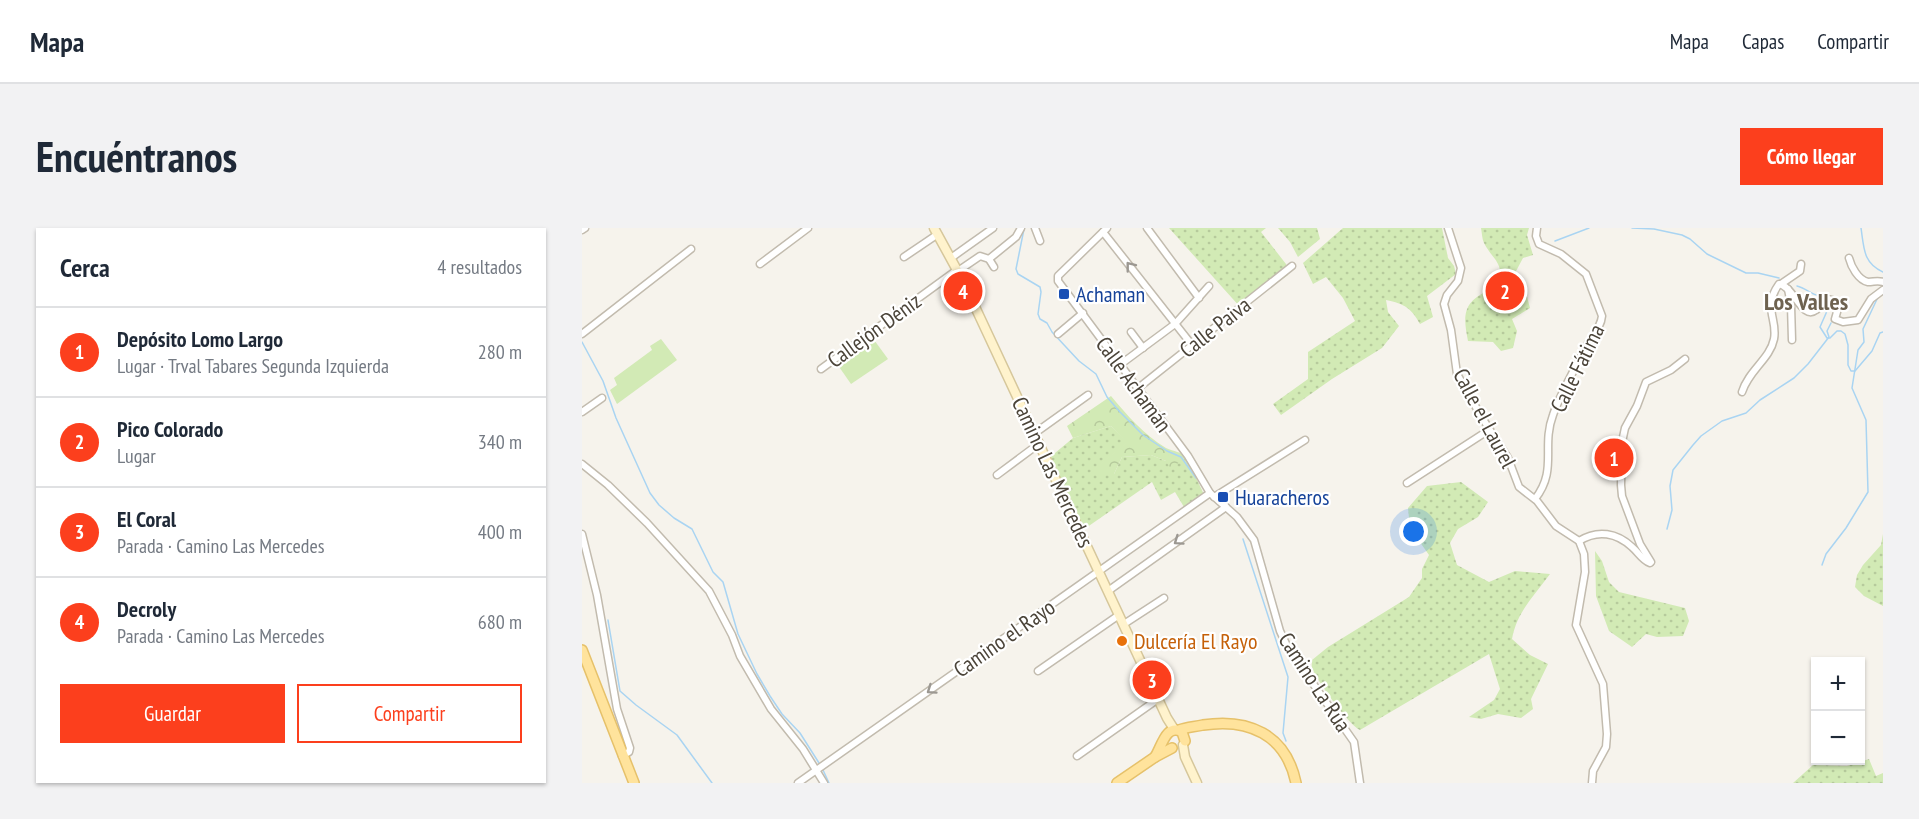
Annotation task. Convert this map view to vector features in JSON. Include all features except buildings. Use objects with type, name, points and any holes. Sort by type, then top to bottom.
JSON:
[{"type":"main road","name":"Camino Las Mercedes","points":[[936,231],[958,271],[1040,443],[1167,718],[1171,733]]},
{"type":"main road","points":[[582,650],[633,783]]},
{"type":"main road","points":[[1155,757],[1171,733],[1222,722],[1236,723],[1260,732],[1281,750],[1289,762],[1296,783]]},
{"type":"main road","points":[[1118,783],[1155,757],[1179,746],[1202,726]]},
{"type":"main road","points":[[1171,733],[1184,734],[1179,746]]},
{"type":"main road","points":[[1171,733],[1167,744],[1179,746]]},
{"type":"main road","points":[[1179,746],[1197,783]]},
{"type":"street","points":[[760,264],[808,228]]},
{"type":"street","points":[[951,258],[993,228]]},
{"type":"street","points":[[994,267],[989,259],[1016,237],[1021,228]]},
{"type":"street","points":[[1035,228],[1040,241]]},
{"type":"street","points":[[1147,228],[1199,298]]},
{"type":"street","name":"Calle el Laurel","points":[[1448,228],[1461,268],[1456,284],[1444,301],[1456,370],[1489,430],[1508,458],[1519,487],[1535,499],[1556,526],[1579,541]]},
{"type":"street","name":"Calle Fátima","points":[[1535,499],[1544,486],[1549,471],[1548,440],[1553,415],[1586,347],[1601,323],[1602,316],[1587,276],[1562,254],[1539,244],[1536,236],[1537,228]]},
{"type":"street","points":[[1105,230],[1192,345]]},
{"type":"street","name":"Calle Achamán","points":[[1105,230],[1058,276],[1058,281],[1188,456],[1212,495]]},
{"type":"street","points":[[904,257],[936,231]]},
{"type":"street","points":[[582,334],[691,249]]},
{"type":"street","name":"Callejón Déniz","points":[[821,369],[980,256],[989,259]]},
{"type":"street","points":[[1849,258],[1851,265],[1863,279],[1868,282],[1880,280],[1883,282]]},
{"type":"street","points":[[1742,392],[1749,376],[1773,344],[1774,333],[1770,305],[1777,286],[1800,271],[1801,264]]},
{"type":"street","name":"Calle Paiva","points":[[1137,389],[1292,266]]},
{"type":"street","points":[[1781,284],[1789,288],[1803,309],[1809,313],[1817,310],[1824,298],[1836,301],[1839,305],[1835,318],[1843,322],[1858,320],[1870,299],[1883,290]]},
{"type":"street","points":[[1121,364],[1175,324],[1209,286]]},
{"type":"street","points":[[1789,288],[1792,340]]},
{"type":"street","points":[[1058,334],[1083,313]]},
{"type":"street","points":[[1131,332],[1143,348]]},
{"type":"street","points":[[1592,783],[1593,771],[1606,747],[1606,723],[1603,684],[1576,629],[1586,567],[1579,541],[1594,535],[1613,534],[1633,548],[1644,560],[1651,562],[1640,544],[1622,496],[1622,442],[1625,428],[1637,406],[1645,384],[1654,377],[1671,370],[1685,359]]},
{"type":"street","points":[[1035,433],[1088,395]]},
{"type":"street","points":[[582,412],[602,398]]},
{"type":"street","points":[[1407,483],[1489,430]]},
{"type":"street","name":"Camino el Rayo","points":[[798,783],[1099,571],[1212,495],[1305,440]]},
{"type":"street","points":[[997,475],[1040,443]]},
{"type":"street","points":[[582,464],[608,485],[647,523],[709,591],[732,635],[740,656],[771,709],[791,732],[824,783]]},
{"type":"street","name":"Camino La Rúa","points":[[1212,495],[1226,507],[1254,540],[1280,631],[1288,648],[1354,742],[1360,783]]},
{"type":"street","points":[[1108,591],[1226,507]]},
{"type":"street","points":[[582,534],[597,595],[617,709],[630,748],[629,752],[622,756]]},
{"type":"street","points":[[1124,624],[1164,598]]},
{"type":"street","points":[[1038,671],[1119,615]]},
{"type":"street","points":[[1077,756],[1158,699]]},
{"type":"green space","points":[[1169,228],[1266,228],[1261,232],[1286,264],[1288,275],[1241,308]]},
{"type":"green space","points":[[1278,228],[1317,228],[1320,239],[1298,257],[1290,242]]},
{"type":"green space","points":[[1343,228],[1442,228],[1448,258],[1456,274],[1427,296],[1433,317],[1420,324],[1407,308],[1386,300],[1388,312],[1399,326],[1382,348],[1332,379],[1281,415],[1273,404],[1308,379],[1308,352],[1355,321],[1343,298],[1326,277],[1313,284],[1303,263]]},
{"type":"green space","points":[[1481,228],[1529,228],[1527,235],[1533,255],[1523,258],[1515,273],[1525,289],[1530,308],[1512,319],[1517,331],[1513,348],[1501,351],[1493,342],[1468,341],[1466,331],[1467,308],[1476,298],[1493,288],[1500,274],[1498,264],[1483,241]]},
{"type":"green space","points":[[869,333],[888,359],[851,384],[835,361]]},
{"type":"green space","points":[[661,339],[677,360],[617,404],[610,390],[617,385],[614,378],[652,350],[650,346]]},
{"type":"green space","points":[[1111,396],[1150,437],[1187,458],[1170,468],[1166,461],[1151,455],[1122,457],[1114,474],[1088,474],[1127,442],[1111,426],[1073,438],[1067,426]]},
{"type":"green space","points":[[1111,426],[1128,442],[1089,474],[1114,474],[1122,457],[1151,455],[1166,461],[1187,458],[1206,499],[1187,512],[1175,492],[1161,500],[1152,482],[1083,530],[1049,458],[1073,438]]},
{"type":"green space","points":[[1461,482],[1488,502],[1478,517],[1458,529],[1450,543],[1457,565],[1489,582],[1515,571],[1550,574],[1522,612],[1512,639],[1530,655],[1548,664],[1531,699],[1533,709],[1521,718],[1498,714],[1481,719],[1469,717],[1494,700],[1500,689],[1489,654],[1360,730],[1327,693],[1313,670],[1312,660],[1328,647],[1409,597],[1422,578],[1422,569],[1429,555],[1410,528],[1408,508],[1427,486]]},
{"type":"green space","points":[[1883,534],[1883,606],[1864,596],[1855,587],[1857,575],[1881,545]]},
{"type":"green space","points":[[1595,551],[1602,561],[1609,582],[1619,592],[1685,608],[1689,621],[1683,636],[1657,637],[1646,634],[1632,647],[1609,631],[1596,596]]},
{"type":"green space","points":[[1869,759],[1876,776],[1883,773],[1883,783],[1793,783],[1813,765],[1865,765],[1865,760]]},
{"type":"waterway","points":[[1555,241],[1589,228]]},
{"type":"waterway","points":[[1632,228],[1654,229],[1682,235],[1707,254],[1746,273],[1779,278]]},
{"type":"waterway","points":[[1861,228],[1868,259],[1883,272]]},
{"type":"waterway","points":[[1024,229],[1016,269],[1018,274],[1040,287],[1038,314],[1040,319],[1047,323],[1052,332],[1079,361],[1096,374],[1107,397],[1120,412],[1143,435],[1167,451],[1181,457],[1196,478]]},
{"type":"waterway","points":[[1797,286],[1820,296]]},
{"type":"waterway","points":[[1822,565],[1826,554],[1846,528],[1868,492],[1866,420],[1852,388],[1858,350],[1864,342],[1863,329],[1878,297]]},
{"type":"waterway","points":[[1831,302],[1820,327],[1827,338],[1837,331],[1845,334],[1848,345],[1848,365],[1851,371],[1855,371],[1872,351],[1880,333],[1883,332]]},
{"type":"waterway","points":[[1667,529],[1672,510],[1670,486],[1673,470],[1701,436],[1722,421],[1746,413],[1760,400],[1794,378],[1829,337],[1827,331],[1831,323]]},
{"type":"waterway","points":[[582,342],[603,381],[616,418],[650,493],[659,505],[674,518],[692,529],[713,572],[723,582],[738,634],[757,674],[782,714],[800,733],[819,763]]},
{"type":"waterway","points":[[1243,539],[1288,677],[1283,733],[1286,741]]},
{"type":"waterway","points":[[608,620],[620,691],[677,735],[712,783]]},
{"type":"waterway","points":[[823,770],[829,783]]},
{"type":"place","name":"Decroly","points":[[963,291]]},
{"type":"place","name":"Pico Colorado","points":[[1505,291]]},
{"type":"place","name":"Achaman","points":[[1064,294]]},
{"type":"place","name":"Depósito Lomo Largo","points":[[1614,458]]},
{"type":"place","name":"Huaracheros","points":[[1223,497]]},
{"type":"place","name":"Dulcería El Rayo","points":[[1122,641]]},
{"type":"place","name":"El Coral","points":[[1152,680]]},
{"type":"district","name":"Los Valles","points":[[1806,301]]}]
